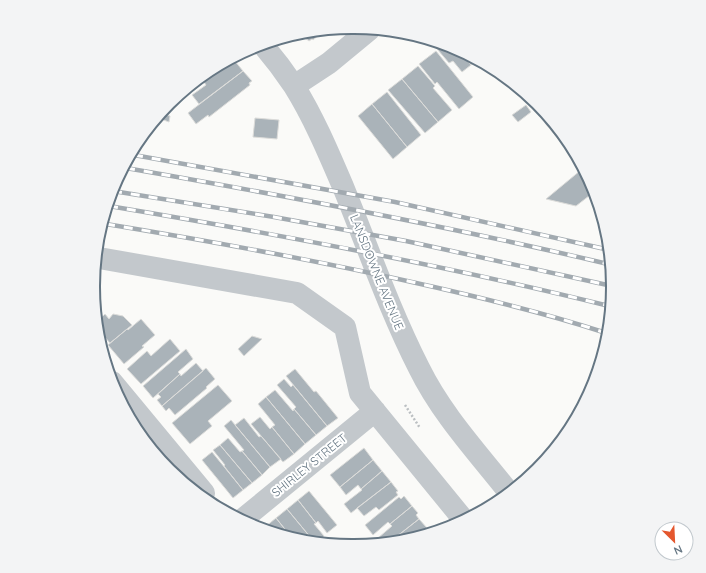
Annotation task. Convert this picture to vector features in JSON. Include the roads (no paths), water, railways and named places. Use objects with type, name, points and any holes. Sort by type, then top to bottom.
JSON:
[{"type":"street","points":[[294,86],[329,63],[363,35]]},
{"type":"street","name":"LANSDOWNE AVENUE","points":[[266,49],[294,86],[330,156],[403,334],[419,368],[435,396],[454,423],[505,488]]},
{"type":"street","points":[[102,259],[297,293],[345,327],[360,393],[460,515]]},
{"type":"street","points":[[129,403],[199,487]]},
{"type":"street","name":"SHIRLEY STREET","points":[[247,516],[375,411]]},
{"type":"railway","points":[[137,156],[395,202],[602,248]]},
{"type":"railway","points":[[130,169],[367,212],[604,263]]},
{"type":"railway","points":[[119,192],[274,217],[406,241],[606,285]]},
{"type":"railway","points":[[113,207],[360,251],[485,277],[605,305]]},
{"type":"railway","points":[[108,224],[352,269],[519,308],[602,332]]}]
